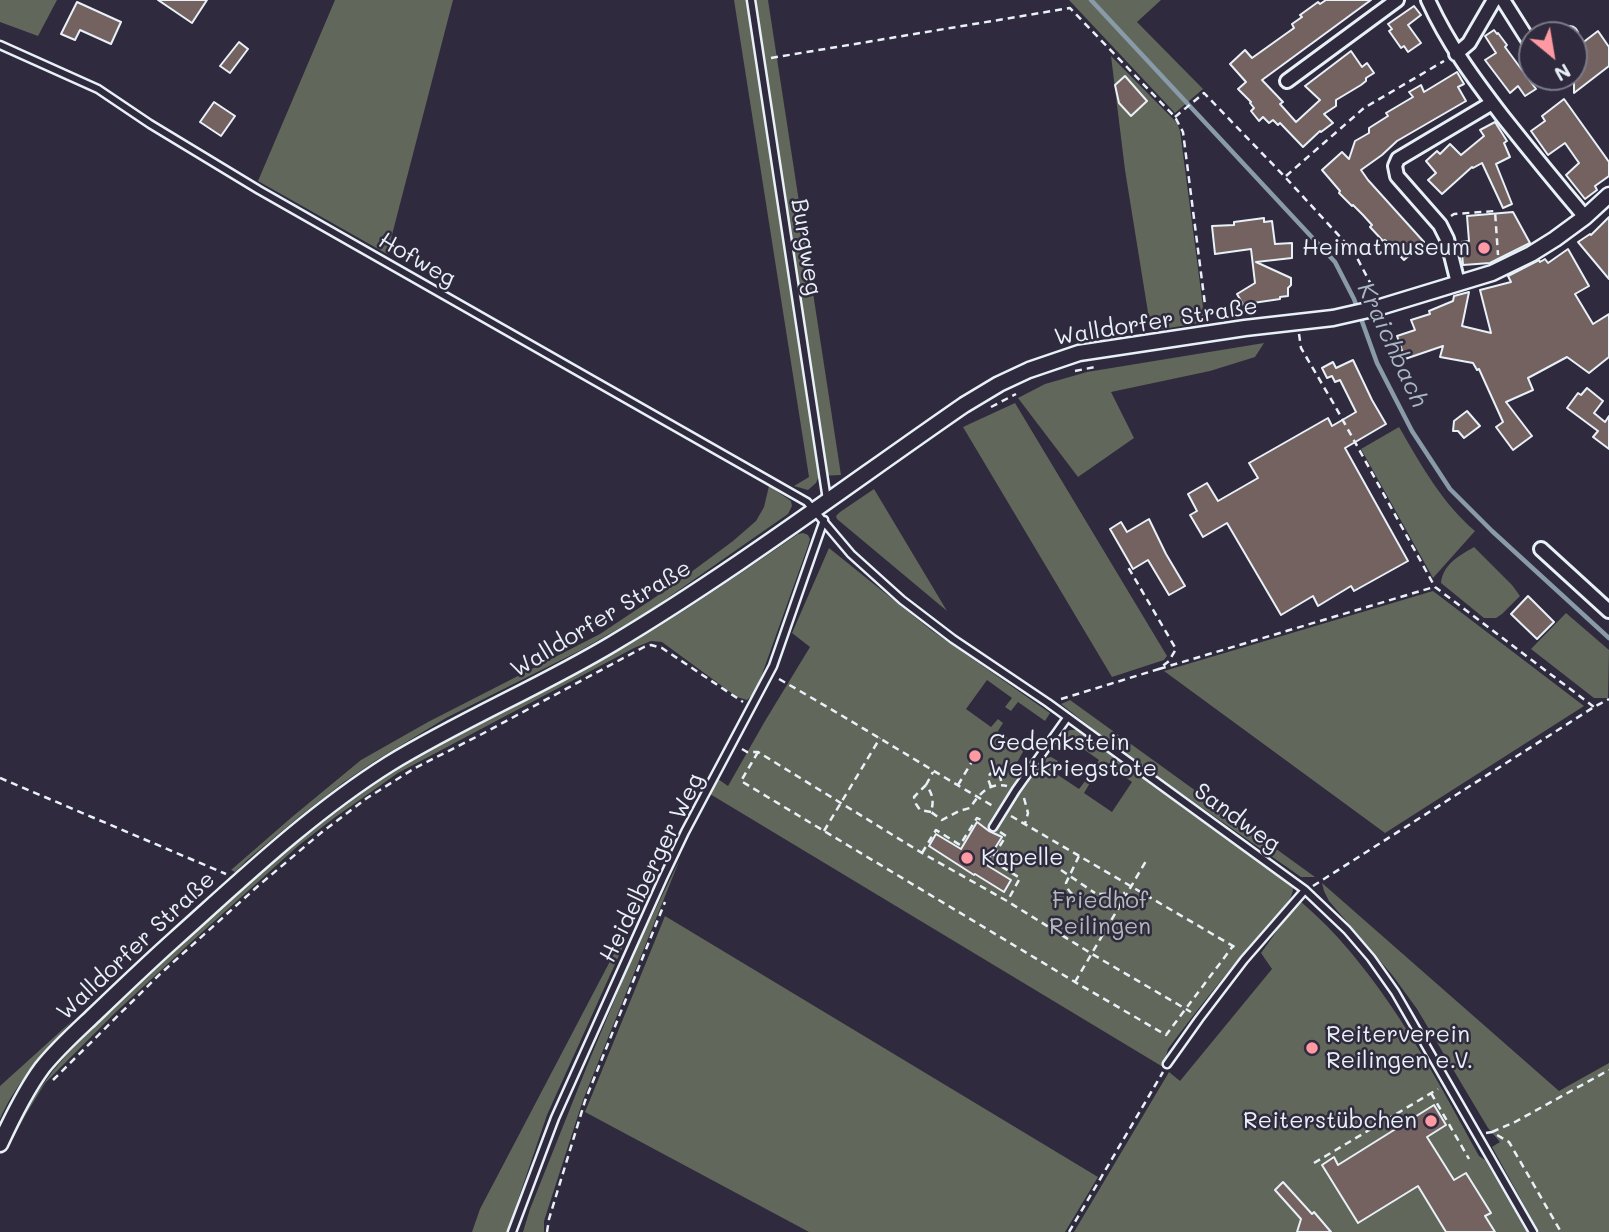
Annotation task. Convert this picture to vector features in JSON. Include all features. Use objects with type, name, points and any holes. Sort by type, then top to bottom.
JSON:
[{"type":"street","points":[[1287,81],[1397,0]]},
{"type":"street","points":[[1428,0],[1456,54],[1492,103],[1585,217]]},
{"type":"street","points":[[1456,54],[1469,43],[1494,0]]},
{"type":"street","points":[[1503,0],[1518,24]]},
{"type":"street","points":[[1458,283],[1447,239],[1440,225],[1397,176],[1395,166],[1398,159],[1492,103]]},
{"type":"street","name":"Walldorfer Straße","points":[[0,1144],[36,1077],[65,1043],[239,882],[298,830],[345,794],[439,735],[611,645],[682,600],[964,405],[999,384],[1029,370],[1079,353],[1332,318],[1377,301],[1458,283],[1492,272],[1531,254],[1585,217],[1609,195]]},
{"type":"street","points":[[1541,549],[1609,611]]},
{"type":"lane","name":"Burgweg","points":[[751,0],[827,500]]},
{"type":"lane","name":"Hofweg","points":[[0,45],[98,89],[150,124],[260,190],[740,465],[802,497],[824,520]]},
{"type":"lane","name":"Sandweg","points":[[824,520],[850,554],[895,594],[953,639],[1306,890],[1347,930],[1395,992],[1533,1232]]},
{"type":"lane","name":"Heidelberger Weg","points":[[512,1232],[555,1118],[663,878],[773,666],[824,520]]},
{"type":"lane","points":[[993,827],[1067,718]]},
{"type":"lane","points":[[1167,1064],[1244,960],[1306,890]]},
{"type":"path","points":[[760,60],[1070,8],[1175,117],[1183,132],[1209,334]]},
{"type":"path","points":[[1285,177],[1364,108],[1456,54]]},
{"type":"path","points":[[1175,117],[1204,93],[1354,252],[1377,301]]},
{"type":"path","points":[[1440,225],[1454,214],[1495,212],[1496,250],[1501,268]]},
{"type":"path","points":[[1297,323],[1301,348],[1435,587],[1594,707]]},
{"type":"path","points":[[1073,372],[1105,365]]},
{"type":"path","points":[[989,409],[1017,393]]},
{"type":"path","points":[[1128,567],[1176,649],[1169,661],[1158,669]]},
{"type":"path","points":[[1048,704],[1435,587]]},
{"type":"path","points":[[54,1079],[159,975],[258,886],[321,832],[367,798],[415,768],[651,645],[662,648],[751,708]]},
{"type":"path","points":[[788,683],[880,737],[933,772],[1243,953]]},
{"type":"path","points":[[1306,890],[1609,699]]},
{"type":"path","points":[[824,831],[880,737]]},
{"type":"path","points":[[747,752],[758,752],[1194,1014]]},
{"type":"path","points":[[758,752],[741,781],[1166,1035],[1233,946]]},
{"type":"path","points":[[958,785],[973,761]]},
{"type":"path","points":[[933,772],[926,785],[914,797],[920,810],[931,812],[942,820],[970,808],[977,796]]},
{"type":"path","points":[[991,787],[988,779],[990,774],[996,772],[1002,785]]},
{"type":"path","points":[[0,778],[239,882]]},
{"type":"path","points":[[926,785],[934,802],[931,812]]},
{"type":"path","points":[[922,853],[936,830],[960,845],[977,818],[993,827],[1006,836],[991,860],[1020,878],[1007,901]]},
{"type":"path","points":[[1079,856],[1066,883],[1076,896],[1086,899],[1097,894],[1128,893]]},
{"type":"path","points":[[1075,982],[1146,861]]},
{"type":"path","points":[[1061,870],[1097,894]]},
{"type":"path","points":[[547,1232],[584,1101],[669,893]]},
{"type":"path","points":[[1069,1232],[1167,1064]]},
{"type":"path","points":[[1479,1135],[1515,1122],[1609,1070]]},
{"type":"path","points":[[1314,1163],[1433,1092],[1469,1159]]},
{"type":"path","points":[[1492,1132],[1509,1142],[1561,1232]]},
{"type":"green space","points":[[0,0],[57,0],[38,36],[0,22]]},
{"type":"green space","points":[[335,0],[453,0],[387,254],[258,181]]},
{"type":"green space","points":[[734,0],[768,0],[841,475],[819,476],[808,490],[794,486],[809,477]]},
{"type":"green space","points":[[1069,0],[1161,0],[1137,22],[1203,89],[1175,113]]},
{"type":"green space","points":[[1111,56],[1177,123],[1180,131],[1205,322],[1151,331],[1125,170]]},
{"type":"green space","points":[[1264,343],[1255,357],[1210,371],[1111,392],[1134,438],[1078,477],[1018,398],[1045,384],[1087,372]]},
{"type":"green space","points":[[1015,403],[1167,656],[1164,660],[1112,677],[963,427]]},
{"type":"green space","points":[[1399,427],[1442,496],[1475,531],[1433,578],[1361,449]]},
{"type":"green space","points":[[769,486],[791,501],[788,514],[646,613],[581,650],[446,718],[375,761],[300,816],[235,872],[231,870],[361,760],[428,722],[600,634],[675,584],[756,521],[764,507]]},
{"type":"green space","points":[[874,489],[947,611],[837,519],[836,516],[840,512]]},
{"type":"green space","points":[[803,533],[810,539],[808,546],[756,691],[747,700],[737,697],[662,642],[651,641],[398,773],[298,846],[116,1012],[45,1083],[10,1144],[35,1097],[47,1079],[73,1048],[224,905],[318,826],[406,763],[629,645]]},
{"type":"green space","points":[[1474,547],[1520,596],[1496,618],[1484,618],[1441,583],[1448,566]]},
{"type":"green space","name":"Friedhof Reilingen","points":[[829,548],[931,630],[1050,713],[1045,721],[1018,702],[1011,711],[1005,707],[1012,698],[987,680],[966,709],[991,727],[998,719],[1003,723],[998,731],[1024,750],[1015,766],[1032,776],[1047,758],[1051,757],[1058,761],[1052,771],[1079,789],[1086,780],[1090,783],[1084,793],[1112,812],[1132,782],[1105,763],[1098,772],[1094,769],[1099,760],[1072,741],[1066,749],[1063,734],[1076,730],[1293,887],[1285,906],[1168,1049],[1163,1067],[710,794],[718,779],[728,786],[810,647],[792,633]]},
{"type":"green space","points":[[1433,591],[1584,706],[1385,833],[1164,671]]},
{"type":"green space","points":[[1566,613],[1609,650],[1608,698],[1594,698],[1531,649]]},
{"type":"green space","points":[[1070,700],[1315,877],[1301,877],[1125,754],[1061,704]]},
{"type":"green space","points":[[680,859],[583,1100],[544,1221],[544,1232],[523,1232],[635,951]]},
{"type":"green space","points":[[1322,883],[1559,1091],[1609,1063],[1609,1232],[1539,1232],[1492,1147],[1500,1142],[1488,1128],[1417,1009],[1393,976],[1329,901]]},
{"type":"green space","name":"Reiterverein Reilingen e.V.","points":[[1299,900],[1350,952],[1392,1007],[1527,1232],[1074,1232],[1169,1072],[1180,1081],[1272,969],[1261,953]]},
{"type":"green space","points":[[665,916],[1098,1177],[1065,1232],[809,1232],[585,1112]]},
{"type":"green space","points":[[625,942],[547,1115],[507,1232],[472,1232],[480,1209],[618,946]]},
{"type":"green space","points":[[72,1021],[23,1080],[0,1119],[0,1086]]},
{"type":"building","points":[[158,0],[207,0],[192,23]]},
{"type":"building","points":[[1326,0],[1371,0],[1262,80],[1283,102],[1280,104],[1296,122],[1320,100],[1305,86],[1351,51],[1362,67],[1367,63],[1374,73],[1361,85],[1336,100],[1336,106],[1324,114],[1333,123],[1303,147],[1280,123],[1278,125],[1273,120],[1269,123],[1263,117],[1259,121],[1251,111],[1254,108],[1251,102],[1238,89],[1246,82],[1230,64],[1245,50],[1252,58],[1294,28],[1292,24],[1302,17],[1300,15],[1318,2],[1320,4]]},
{"type":"building","points":[[77,2],[121,22],[111,44],[80,30],[75,40],[61,34]]},
{"type":"building","points":[[1414,6],[1421,15],[1408,25],[1421,43],[1408,52],[1404,46],[1401,48],[1389,31],[1392,29],[1388,24]]},
{"type":"building","points":[[1494,30],[1498,33],[1518,65],[1518,86],[1510,93],[1485,60],[1496,53],[1485,36]]},
{"type":"building","points":[[1598,31],[1609,47],[1609,66],[1588,82],[1588,39]]},
{"type":"building","points":[[239,42],[248,49],[230,73],[220,66]]},
{"type":"building","points":[[1457,72],[1464,84],[1458,87],[1466,101],[1397,141],[1361,170],[1424,242],[1404,260],[1339,193],[1322,170],[1342,152],[1349,159],[1355,141],[1388,116],[1386,113],[1413,97],[1409,92],[1421,85],[1424,92]]},
{"type":"building","points":[[1125,76],[1147,101],[1131,116],[1119,103],[1115,85]]},
{"type":"building","points":[[1564,99],[1609,162],[1609,176],[1595,186],[1597,190],[1585,199],[1566,175],[1579,163],[1565,143],[1548,155],[1531,131],[1545,121],[1542,116]]},
{"type":"building","points":[[214,102],[235,116],[221,136],[200,122]]},
{"type":"building","points":[[1495,122],[1507,141],[1504,143],[1510,157],[1496,164],[1512,204],[1503,208],[1482,163],[1472,167],[1442,194],[1428,180],[1436,173],[1426,161],[1437,151],[1440,154],[1450,144],[1461,155],[1484,136],[1480,130]]},
{"type":"building","points":[[1513,212],[1530,243],[1490,263],[1463,265],[1461,242],[1469,241],[1467,216]]},
{"type":"building","points":[[1609,217],[1609,279],[1578,242],[1591,235]]},
{"type":"building","points":[[1264,218],[1264,222],[1272,221],[1275,244],[1292,243],[1292,258],[1256,262],[1291,278],[1291,285],[1288,288],[1288,296],[1253,303],[1245,308],[1237,294],[1255,283],[1251,249],[1215,254],[1212,226],[1234,225],[1234,222]]},
{"type":"building","points":[[1568,249],[1589,286],[1575,294],[1593,324],[1609,314],[1609,357],[1589,373],[1567,357],[1528,378],[1533,390],[1506,402],[1532,436],[1513,450],[1496,427],[1503,422],[1479,369],[1477,370],[1473,363],[1440,357],[1443,346],[1405,359],[1397,336],[1415,330],[1411,320],[1430,314],[1429,311],[1453,301],[1454,296],[1469,292],[1462,326],[1491,333],[1480,290],[1511,282],[1508,276],[1539,260],[1540,262],[1545,259],[1548,263]]},
{"type":"building","points":[[1353,360],[1386,424],[1345,448],[1408,561],[1354,591],[1351,586],[1318,606],[1313,596],[1281,615],[1227,523],[1203,537],[1190,515],[1197,511],[1188,494],[1207,483],[1218,501],[1258,478],[1249,463],[1328,418],[1332,426],[1356,412],[1340,380],[1335,382],[1332,376],[1327,378],[1322,368],[1333,362],[1336,368]]},
{"type":"building","points":[[1587,388],[1603,401],[1594,413],[1605,422],[1609,416],[1609,449],[1593,437],[1598,431],[1567,408],[1578,393],[1581,395]]},
{"type":"building","points":[[1467,411],[1480,426],[1464,438],[1458,431],[1453,431],[1454,421]]},
{"type":"building","points":[[1149,519],[1185,586],[1169,595],[1148,560],[1133,569],[1110,529],[1121,522],[1127,532]]},
{"type":"building","points":[[1528,596],[1554,622],[1537,639],[1511,614]]},
{"type":"building","name":"Kapelle","points":[[977,822],[1002,837],[985,864],[1011,880],[1004,892],[929,846],[936,834],[961,849]]},
{"type":"building","points":[[1434,1105],[1446,1125],[1427,1137],[1454,1180],[1466,1173],[1491,1213],[1485,1216],[1495,1232],[1446,1232],[1418,1186],[1358,1223],[1322,1165],[1334,1157],[1338,1165]]},
{"type":"building","points":[[1283,1182],[1331,1232],[1297,1232],[1301,1219],[1275,1190]]},
{"type":"waterway","name":"Kraichbach","points":[[1091,0],[1335,262],[1354,299],[1377,363],[1412,431],[1450,489],[1609,638]]},
{"type":"place","name":"Heimatmuseum","points":[[1484,248]]},
{"type":"place","name":"Gedenkstein Weltkriegstote","points":[[975,756]]},
{"type":"place","name":"Kapelle","points":[[967,858]]},
{"type":"place","name":"Reiterverein Reilingen e.V.","points":[[1312,1048]]},
{"type":"place","name":"Reiterstübchen","points":[[1431,1121]]}]
